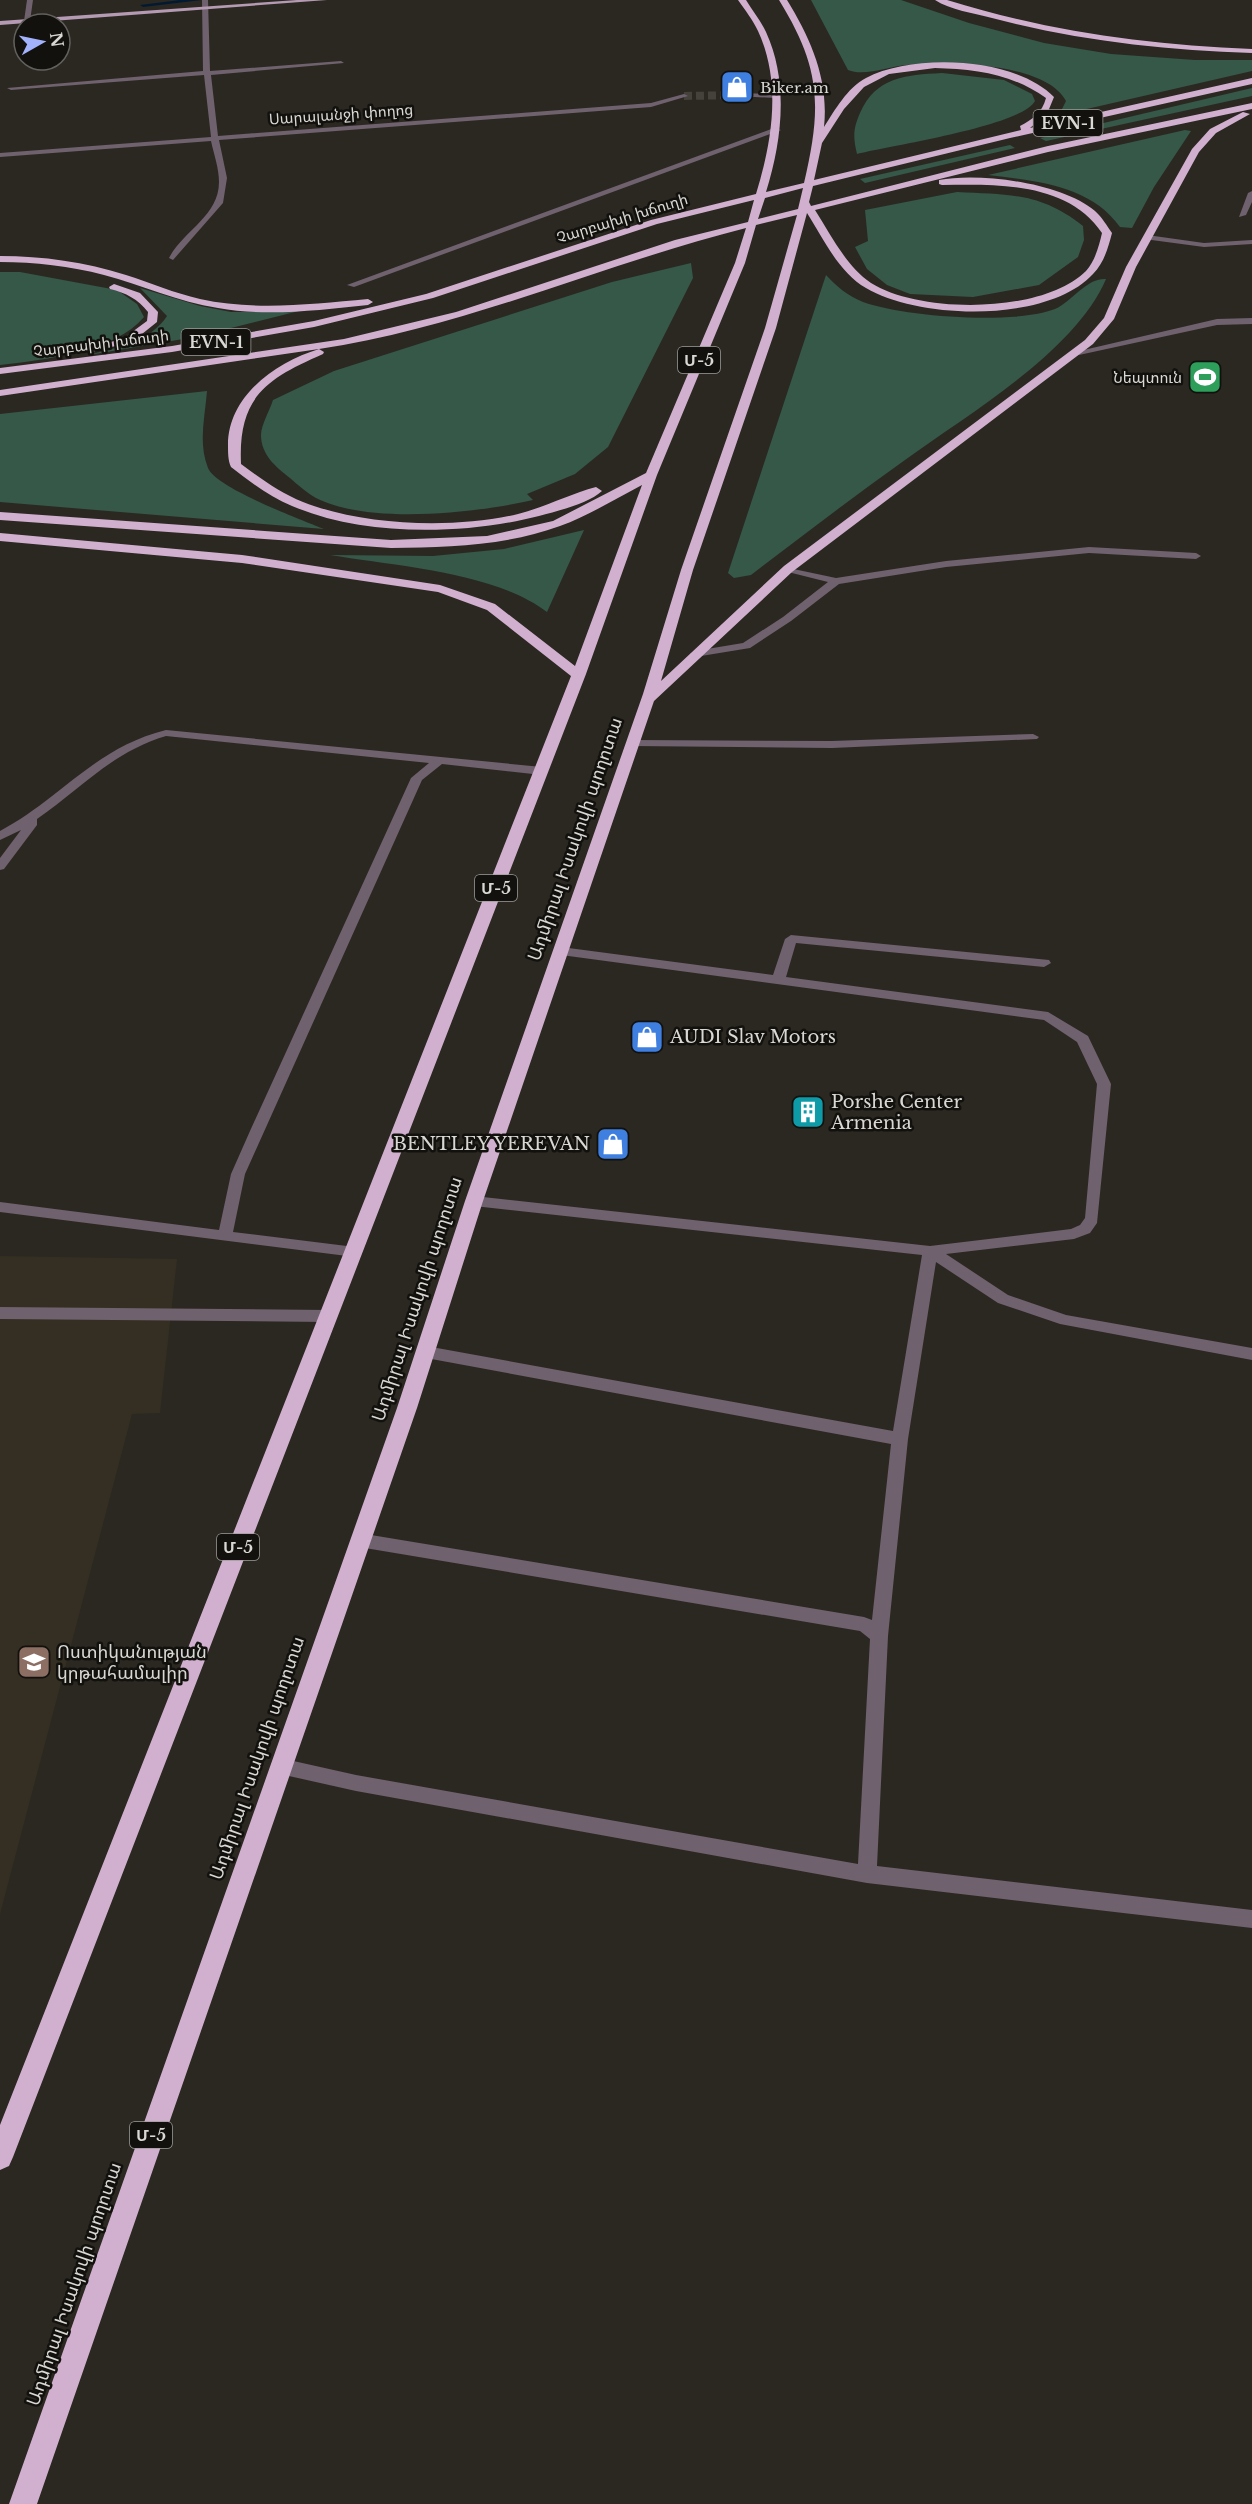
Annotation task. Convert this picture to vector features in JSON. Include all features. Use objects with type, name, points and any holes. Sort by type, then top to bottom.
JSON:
[{"type":"highway","name":"Մ-5","points":[[0,2157],[542,771],[658,456],[740,263],[772,158],[777,130],[773,66],[762,31],[742,0]]},
{"type":"highway","name":"Ադմիրալ Իսակովի պողոտա","points":[[23,2504],[426,1352],[474,1201],[632,743],[651,700],[678,596],[795,253],[817,146],[821,108],[816,74],[805,38],[783,0]]},
{"type":"highway","points":[[939,0],[1024,26],[1084,38],[1161,47],[1252,51]]},
{"type":"highway","points":[[817,146],[867,80],[892,71],[930,66],[986,69],[1020,78],[1042,89],[1050,97],[1049,106],[1038,121],[1014,135]]},
{"type":"highway","name":"Չարբախի խճուղի","points":[[0,371],[244,337],[314,324],[429,296],[654,222],[1014,135],[1252,81]]},
{"type":"highway","name":"Չարբախի խճուղի","points":[[0,393],[344,342],[459,314],[678,242],[907,182],[1048,149],[1252,106]]},
{"type":"highway","points":[[651,700],[695,654],[788,569],[1079,352],[1109,319],[1147,237],[1195,151],[1213,132],[1252,111]]},
{"type":"highway","points":[[1014,135],[1027,139]]},
{"type":"highway","points":[[1037,144],[1048,149]]},
{"type":"highway","points":[[805,203],[854,274],[869,286],[906,299],[962,308],[1025,304],[1058,293],[1089,273],[1102,253],[1107,233],[1102,226],[1091,212],[1058,195],[1018,184],[978,181],[907,182]]},
{"type":"highway","points":[[0,259],[62,263],[118,275],[199,302],[233,308],[299,308],[429,296]]},
{"type":"highway","points":[[0,268],[60,275]]},
{"type":"highway","points":[[0,371],[108,347],[128,339],[152,322],[153,312],[144,299],[126,290],[103,284]]},
{"type":"highway","points":[[344,342],[284,368],[250,394],[235,432],[235,465],[266,488],[298,504],[331,514],[377,522],[440,528],[475,526],[532,515],[570,502],[658,456]]},
{"type":"highway","points":[[0,516],[391,544],[440,543],[506,537],[545,528],[651,475]]},
{"type":"highway","points":[[0,537],[242,559],[440,589],[491,607],[578,675]]},
{"type":"main road","points":[[72,17],[205,4],[324,0]]},
{"type":"street","points":[[173,258],[178,246],[189,232],[212,214],[222,195],[222,174],[214,137],[205,4]]},
{"type":"street","points":[[11,88],[341,63]]},
{"type":"street","points":[[739,95],[776,96]]},
{"type":"street","name":"Սարալանջի փողոց","points":[[0,155],[651,105],[684,96]]},
{"type":"street","points":[[351,285],[777,130]]},
{"type":"street","points":[[1242,215],[1252,193]]},
{"type":"street","points":[[1147,237],[1204,245],[1252,242]]},
{"type":"street","points":[[1079,352],[1217,322],[1252,321]]},
{"type":"street","points":[[788,569],[836,581],[946,564],[1089,550],[1196,556]]},
{"type":"street","points":[[695,654],[746,646],[787,619],[836,581]]},
{"type":"street","points":[[0,866],[36,817],[89,770],[122,747],[166,733],[542,771]]},
{"type":"street","points":[[632,743],[710,746],[942,742],[1033,737]]},
{"type":"street","points":[[225,1236],[238,1174],[257,1131],[417,778],[440,760]]},
{"type":"street","points":[[0,836],[36,817]]},
{"type":"street","points":[[778,980],[791,939],[1044,963]]},
{"type":"street","points":[[474,1201],[930,1251],[1074,1234],[1085,1229],[1092,1219],[1104,1084],[1083,1039],[1048,1016],[561,951]]},
{"type":"street","points":[[0,1207],[354,1252]]},
{"type":"street","points":[[930,1251],[1003,1299],[1065,1320],[1252,1354]]},
{"type":"street","points":[[867,1874],[879,1636],[900,1438],[930,1251]]},
{"type":"street","points":[[0,1313],[328,1316]]},
{"type":"street","points":[[426,1352],[900,1438]]},
{"type":"street","points":[[359,1540],[864,1624],[879,1636]]},
{"type":"street","points":[[280,1766],[356,1783],[867,1874],[1252,1919]]},
{"type":"shaded area","name":"Ոստիկանության կրթահամալիր","points":[[0,1256],[177,1259],[160,1413],[132,1414],[0,1914]]},
{"type":"green space","points":[[811,0],[901,0],[969,23],[1044,43],[1111,54],[1195,60],[1252,60],[1252,71],[1065,114],[1061,111],[1066,101],[1055,88],[1038,78],[1017,71],[945,63],[907,65],[869,72],[848,70]]},
{"type":"green space","points":[[942,73],[1004,80],[1032,94],[1035,101],[1025,110],[981,127],[857,154],[854,138],[856,124],[860,113],[874,92],[893,80]]},
{"type":"green space","points":[[1252,88],[1252,96],[1046,141],[1040,138]]},
{"type":"green space","points":[[1185,130],[1191,131],[1154,187],[1132,228],[1120,227],[1108,213],[1078,194],[1043,183],[988,175]]},
{"type":"green space","points":[[1010,145],[1015,148],[865,183],[860,179]]},
{"type":"green space","points":[[957,192],[1023,197],[1038,201],[1067,215],[1083,226],[1084,240],[1078,257],[1039,285],[973,297],[910,294],[887,285],[867,269],[855,247],[868,241],[865,210]]},
{"type":"green space","points":[[691,263],[693,278],[608,447],[575,474],[527,494],[533,500],[453,512],[393,514],[364,512],[316,498],[275,465],[266,454],[261,431],[273,400],[334,371],[612,282]]},
{"type":"green space","points":[[0,272],[20,272],[117,290],[137,304],[144,317],[115,339],[97,346],[57,357],[0,365]]},
{"type":"green space","points":[[826,275],[852,297],[881,307],[931,315],[987,318],[1037,314],[1055,309],[1092,282],[1106,279],[1091,306],[1070,332],[1018,380],[866,488],[751,575],[734,578],[728,573]]},
{"type":"green space","points":[[140,288],[200,306],[231,312],[299,311],[195,337],[89,355],[142,338],[160,325],[167,316]]},
{"type":"green space","points":[[207,391],[203,449],[208,468],[214,476],[242,494],[324,529],[0,502],[0,414]]},
{"type":"green space","points":[[584,530],[547,612],[525,599],[473,579],[414,567],[330,555],[433,556],[504,549]]},
{"type":"waterway","points":[[143,5],[199,0]]},
{"type":"tunnel","points":[[684,96],[739,95]]},
{"type":"place","name":"Biker.am","points":[[737,87]]},
{"type":"place","name":"Նեպտուն","points":[[1205,377]]},
{"type":"place","name":"AUDI Slav Motors","points":[[647,1037]]},
{"type":"place","name":"Porshe Center Armenia","points":[[808,1112]]},
{"type":"place","name":"BENTLEY YEREVAN","points":[[613,1144]]},
{"type":"place","name":"Ոստիկանության կրթահամալիր","points":[[34,1662]]}]
